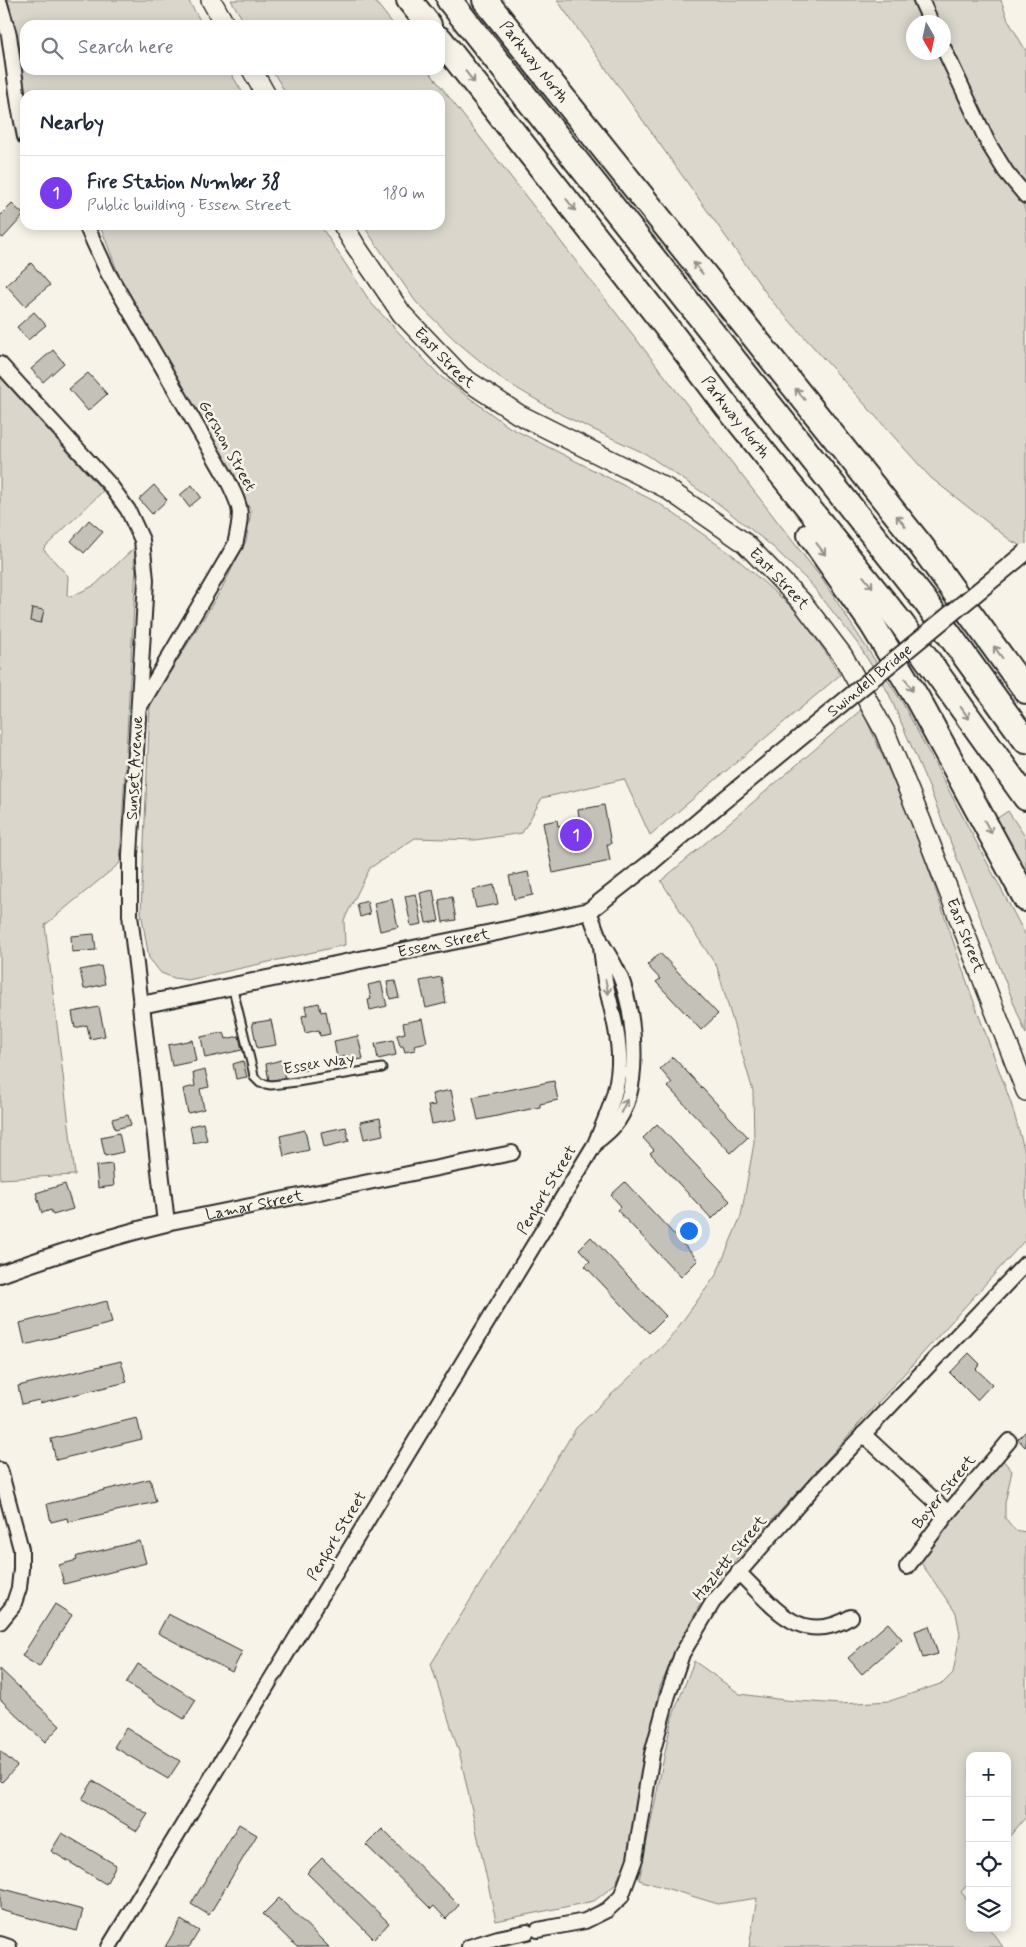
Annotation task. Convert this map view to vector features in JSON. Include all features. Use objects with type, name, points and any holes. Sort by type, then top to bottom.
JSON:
[{"type":"highway","points":[[409,0],[425,20]]},
{"type":"highway","points":[[449,0],[925,601],[1026,741]]},
{"type":"highway","name":"Parkway North","points":[[485,0],[922,547],[1026,692]]},
{"type":"highway","name":"Parkway North","points":[[445,45],[728,408],[902,624],[1026,798]]},
{"type":"highway","points":[[728,408],[735,440],[825,554],[872,624],[907,682],[1026,899]]},
{"type":"main road","points":[[211,0],[222,20]]},
{"type":"main road","points":[[255,75],[263,90]]},
{"type":"main road","name":"East Street","points":[[346,230],[402,314],[462,377],[518,414],[666,488],[745,543],[802,602],[843,656],[885,732],[1026,1091]]},
{"type":"street","points":[[920,0],[928,15]]},
{"type":"street","points":[[0,4],[9,35],[20,111]]},
{"type":"street","points":[[949,60],[988,143],[1006,172],[1026,196]]},
{"type":"street","name":"Gershon Street","points":[[88,230],[108,273],[226,477],[240,507],[241,518],[235,545],[138,711]]},
{"type":"street","name":"Sunset Avenue","points":[[0,364],[110,485],[128,510],[142,540],[146,580],[130,855],[130,915],[166,1223]]},
{"type":"street","name":"Swindell Bridge","points":[[712,810],[1026,552]]},
{"type":"street","name":"Essen Street","points":[[141,1005],[511,929],[589,911],[650,864],[712,810]]},
{"type":"street","name":"Penfort Street","points":[[109,1947],[595,1144],[607,1117],[619,1064],[617,1037],[605,978],[600,939],[589,911]]},
{"type":"street","name":"Lamar Street","points":[[0,1274],[110,1236],[512,1153]]},
{"type":"street","name":"Hazlett Street","points":[[469,1947],[498,1938],[585,1921],[607,1910],[620,1897],[635,1859],[652,1754],[668,1695],[682,1654],[713,1602],[864,1434],[1026,1263]]},
{"type":"street","points":[[864,1434],[948,1513]]},
{"type":"street","name":"Boyer Street","points":[[907,1567],[948,1513],[1010,1441]]},
{"type":"street","points":[[0,1470],[21,1549],[22,1568],[13,1606],[0,1622]]},
{"type":"street","points":[[738,1572],[784,1617],[808,1627],[823,1628],[836,1626],[851,1617]]},
{"type":"street","points":[[0,1944],[9,1947]]},
{"type":"lane","name":"Essex Way","points":[[232,985],[254,1077],[260,1083],[280,1084],[382,1068]]},
{"type":"shaded area","points":[[7,0],[188,0],[200,20],[20,20],[20,66],[15,30]]},
{"type":"shaded area","points":[[231,0],[374,0],[390,20],[243,20]]},
{"type":"shaded area","points":[[557,0],[1001,0],[1008,20],[1026,51],[1026,186],[1020,192],[1026,214],[1026,549],[1010,540],[931,478],[771,300]]},
{"type":"shaded area","points":[[21,75],[232,75],[241,90],[23,90]]},
{"type":"shaded area","points":[[275,75],[432,75],[443,90],[284,90]]},
{"type":"shaded area","points":[[445,92],[822,579],[902,702],[1026,936],[1026,1034],[929,787],[888,692],[858,644],[811,584],[773,547],[715,501],[646,454],[562,415],[503,380],[456,341],[416,302],[367,231],[445,230]]},
{"type":"shaded area","points":[[101,230],[323,230],[371,303],[440,376],[509,427],[660,504],[734,556],[796,611],[840,675],[650,835],[624,779],[542,798],[522,833],[475,840],[415,838],[370,868],[344,920],[345,945],[188,980],[174,978],[161,973],[149,958],[141,912],[150,705],[221,590],[246,541],[251,511],[120,278]]},
{"type":"shaded area","points":[[0,377],[103,491],[43,549],[68,576],[67,595],[70,597],[95,585],[135,547],[134,567],[136,567],[120,863],[45,925],[75,1175],[0,1179]]},
{"type":"shaded area","points":[[862,709],[918,838],[970,991],[1011,1103],[1026,1156],[1026,1239],[706,1593],[678,1646],[660,1687],[648,1747],[632,1848],[615,1885],[594,1901],[496,1921],[460,1755],[431,1664],[576,1428],[668,1341],[716,1275],[741,1216],[754,1143],[753,1091],[717,967],[661,881]]},
{"type":"shaded area","points":[[1008,811],[1026,838],[1026,877],[996,819]]},
{"type":"shaded area","points":[[1002,1459],[1012,1471],[1005,1503],[1005,1518],[1015,1530],[1026,1532],[1026,1817],[1011,1834],[1011,1752],[966,1752],[966,1886],[961,1892],[966,1898],[966,1932],[992,1932],[1003,1947],[749,1947],[757,1898],[718,1904],[639,1880],[672,1718],[694,1661],[740,1694],[784,1700],[840,1704],[890,1701],[943,1683],[953,1673],[960,1634],[956,1613],[919,1560]]},
{"type":"building","points":[[12,204],[20,211],[20,219],[3,238],[0,236],[0,216]]},
{"type":"building","points":[[31,263],[50,285],[25,306],[6,285]]},
{"type":"building","points":[[34,312],[46,325],[28,340],[17,327]]},
{"type":"building","points":[[53,350],[64,363],[43,382],[31,369]]},
{"type":"building","points":[[88,373],[107,394],[88,411],[69,389]]},
{"type":"building","points":[[154,485],[167,500],[152,514],[139,499]]},
{"type":"building","points":[[192,485],[201,497],[189,507],[180,495]]},
{"type":"building","points":[[89,520],[103,532],[84,553],[71,541]]},
{"type":"building","points":[[32,608],[44,610],[41,623],[30,621]]},
{"type":"building","points":[[604,805],[611,844],[607,844],[610,861],[553,873],[543,823],[557,820],[558,826],[580,822],[578,810]]},
{"type":"building","points":[[528,872],[533,895],[514,899],[509,876]]},
{"type":"building","points":[[494,885],[498,904],[476,908],[472,890]]},
{"type":"building","points":[[433,890],[439,921],[426,923],[420,893]]},
{"type":"building","points":[[416,894],[422,924],[411,926],[405,896]]},
{"type":"building","points":[[452,897],[456,920],[443,922],[439,900]]},
{"type":"building","points":[[392,899],[398,927],[380,931],[374,903]]},
{"type":"building","points":[[367,901],[370,914],[360,917],[357,904]]},
{"type":"building","points":[[94,934],[96,950],[72,952],[71,936]]},
{"type":"building","points":[[660,953],[718,1014],[701,1030],[656,982],[660,979],[647,965]]},
{"type":"building","points":[[101,966],[105,984],[84,989],[80,970]]},
{"type":"building","points":[[441,977],[446,1003],[426,1008],[420,981]]},
{"type":"building","points":[[395,981],[399,997],[390,999],[387,982]]},
{"type":"building","points":[[381,982],[387,1006],[370,1010],[368,1000],[371,999],[368,985]]},
{"type":"building","points":[[319,1003],[321,1012],[326,1011],[330,1034],[320,1036],[319,1030],[305,1033],[302,1016],[307,1015],[305,1006]]},
{"type":"building","points":[[99,1007],[105,1036],[90,1039],[87,1025],[75,1028],[72,1012]]},
{"type":"building","points":[[422,1019],[427,1042],[414,1045],[415,1050],[405,1052],[403,1046],[400,1046],[397,1035],[405,1033],[403,1023]]},
{"type":"building","points":[[271,1020],[276,1045],[257,1048],[252,1023]]},
{"type":"building","points":[[224,1032],[226,1039],[239,1036],[242,1050],[205,1058],[201,1037]]},
{"type":"building","points":[[358,1036],[363,1059],[349,1061],[347,1056],[337,1058],[334,1041]]},
{"type":"building","points":[[192,1040],[196,1061],[172,1066],[168,1045]]},
{"type":"building","points":[[393,1040],[396,1055],[378,1059],[375,1044]]},
{"type":"building","points":[[673,1057],[748,1137],[731,1153],[668,1087],[672,1083],[660,1069]]},
{"type":"building","points":[[281,1060],[285,1078],[269,1081],[266,1064]]},
{"type":"building","points":[[243,1061],[247,1077],[236,1079],[233,1064]]},
{"type":"building","points":[[304,1062],[306,1070],[297,1072],[296,1064]]},
{"type":"building","points":[[205,1070],[209,1087],[200,1089],[204,1109],[188,1113],[183,1089],[195,1086],[193,1073]]},
{"type":"building","points":[[554,1081],[558,1100],[540,1104],[540,1107],[478,1120],[473,1097]]},
{"type":"building","points":[[451,1090],[457,1119],[432,1124],[428,1106],[435,1105],[432,1094]]},
{"type":"building","points":[[128,1115],[131,1125],[115,1129],[112,1119]]},
{"type":"building","points":[[380,1118],[383,1135],[364,1139],[360,1122]]},
{"type":"building","points":[[203,1123],[207,1140],[193,1143],[190,1126]]},
{"type":"building","points":[[657,1124],[730,1201],[712,1219],[650,1153],[654,1150],[643,1138]]},
{"type":"building","points":[[346,1127],[349,1141],[324,1147],[321,1132]]},
{"type":"building","points":[[305,1130],[309,1150],[284,1156],[280,1136]]},
{"type":"building","points":[[119,1133],[123,1152],[105,1156],[101,1137]]},
{"type":"building","points":[[112,1164],[114,1186],[98,1188],[96,1166]]},
{"type":"building","points":[[625,1182],[698,1260],[681,1277],[617,1210],[621,1206],[611,1195]]},
{"type":"building","points":[[65,1184],[73,1209],[53,1215],[51,1210],[42,1213],[36,1193]]},
{"type":"building","points":[[591,1237],[666,1316],[649,1333],[585,1266],[590,1261],[579,1249]]},
{"type":"building","points":[[107,1301],[112,1323],[25,1345],[20,1323]]},
{"type":"building","points":[[969,1353],[980,1364],[976,1369],[992,1384],[977,1400],[950,1373]]},
{"type":"building","points":[[121,1361],[127,1382],[40,1403],[39,1400],[22,1404],[18,1386]]},
{"type":"building","points":[[137,1418],[142,1439],[56,1460],[51,1439]]},
{"type":"building","points":[[1026,1431],[1026,1446],[1025,1447],[1018,1439]]},
{"type":"building","points":[[150,1479],[156,1502],[68,1522],[67,1518],[51,1522],[47,1504]]},
{"type":"building","points":[[140,1541],[146,1563],[64,1584],[59,1565],[77,1560],[76,1557],[78,1556]]},
{"type":"building","points":[[55,1604],[72,1615],[39,1667],[22,1656]]},
{"type":"building","points":[[168,1614],[242,1652],[232,1672],[158,1633]]},
{"type":"building","points":[[888,1623],[902,1639],[862,1674],[848,1658]]},
{"type":"building","points":[[929,1626],[938,1654],[923,1658],[915,1631]]},
{"type":"building","points":[[138,1664],[196,1700],[184,1719],[126,1683]]},
{"type":"building","points":[[0,1669],[60,1726],[45,1742],[0,1699]]},
{"type":"building","points":[[126,1728],[180,1761],[168,1779],[114,1747]]},
{"type":"building","points":[[0,1751],[17,1766],[2,1782],[0,1780]]},
{"type":"building","points":[[93,1781],[148,1814],[137,1831],[82,1799]]},
{"type":"building","points":[[239,1824],[257,1835],[209,1915],[191,1904]]},
{"type":"building","points":[[382,1829],[459,1905],[446,1919],[434,1906],[431,1909],[366,1845]]},
{"type":"building","points":[[62,1833],[116,1865],[106,1884],[51,1851]]},
{"type":"building","points":[[322,1858],[389,1923],[374,1939],[307,1873]]},
{"type":"building","points":[[0,1888],[83,1910],[77,1931],[0,1910]]},
{"type":"building","points":[[279,1898],[329,1947],[297,1947],[263,1914]]},
{"type":"building","points":[[181,1920],[199,1931],[189,1947],[165,1947]]},
{"type":"place","name":"Fire Station Number 38","points":[[576,835]]}]
